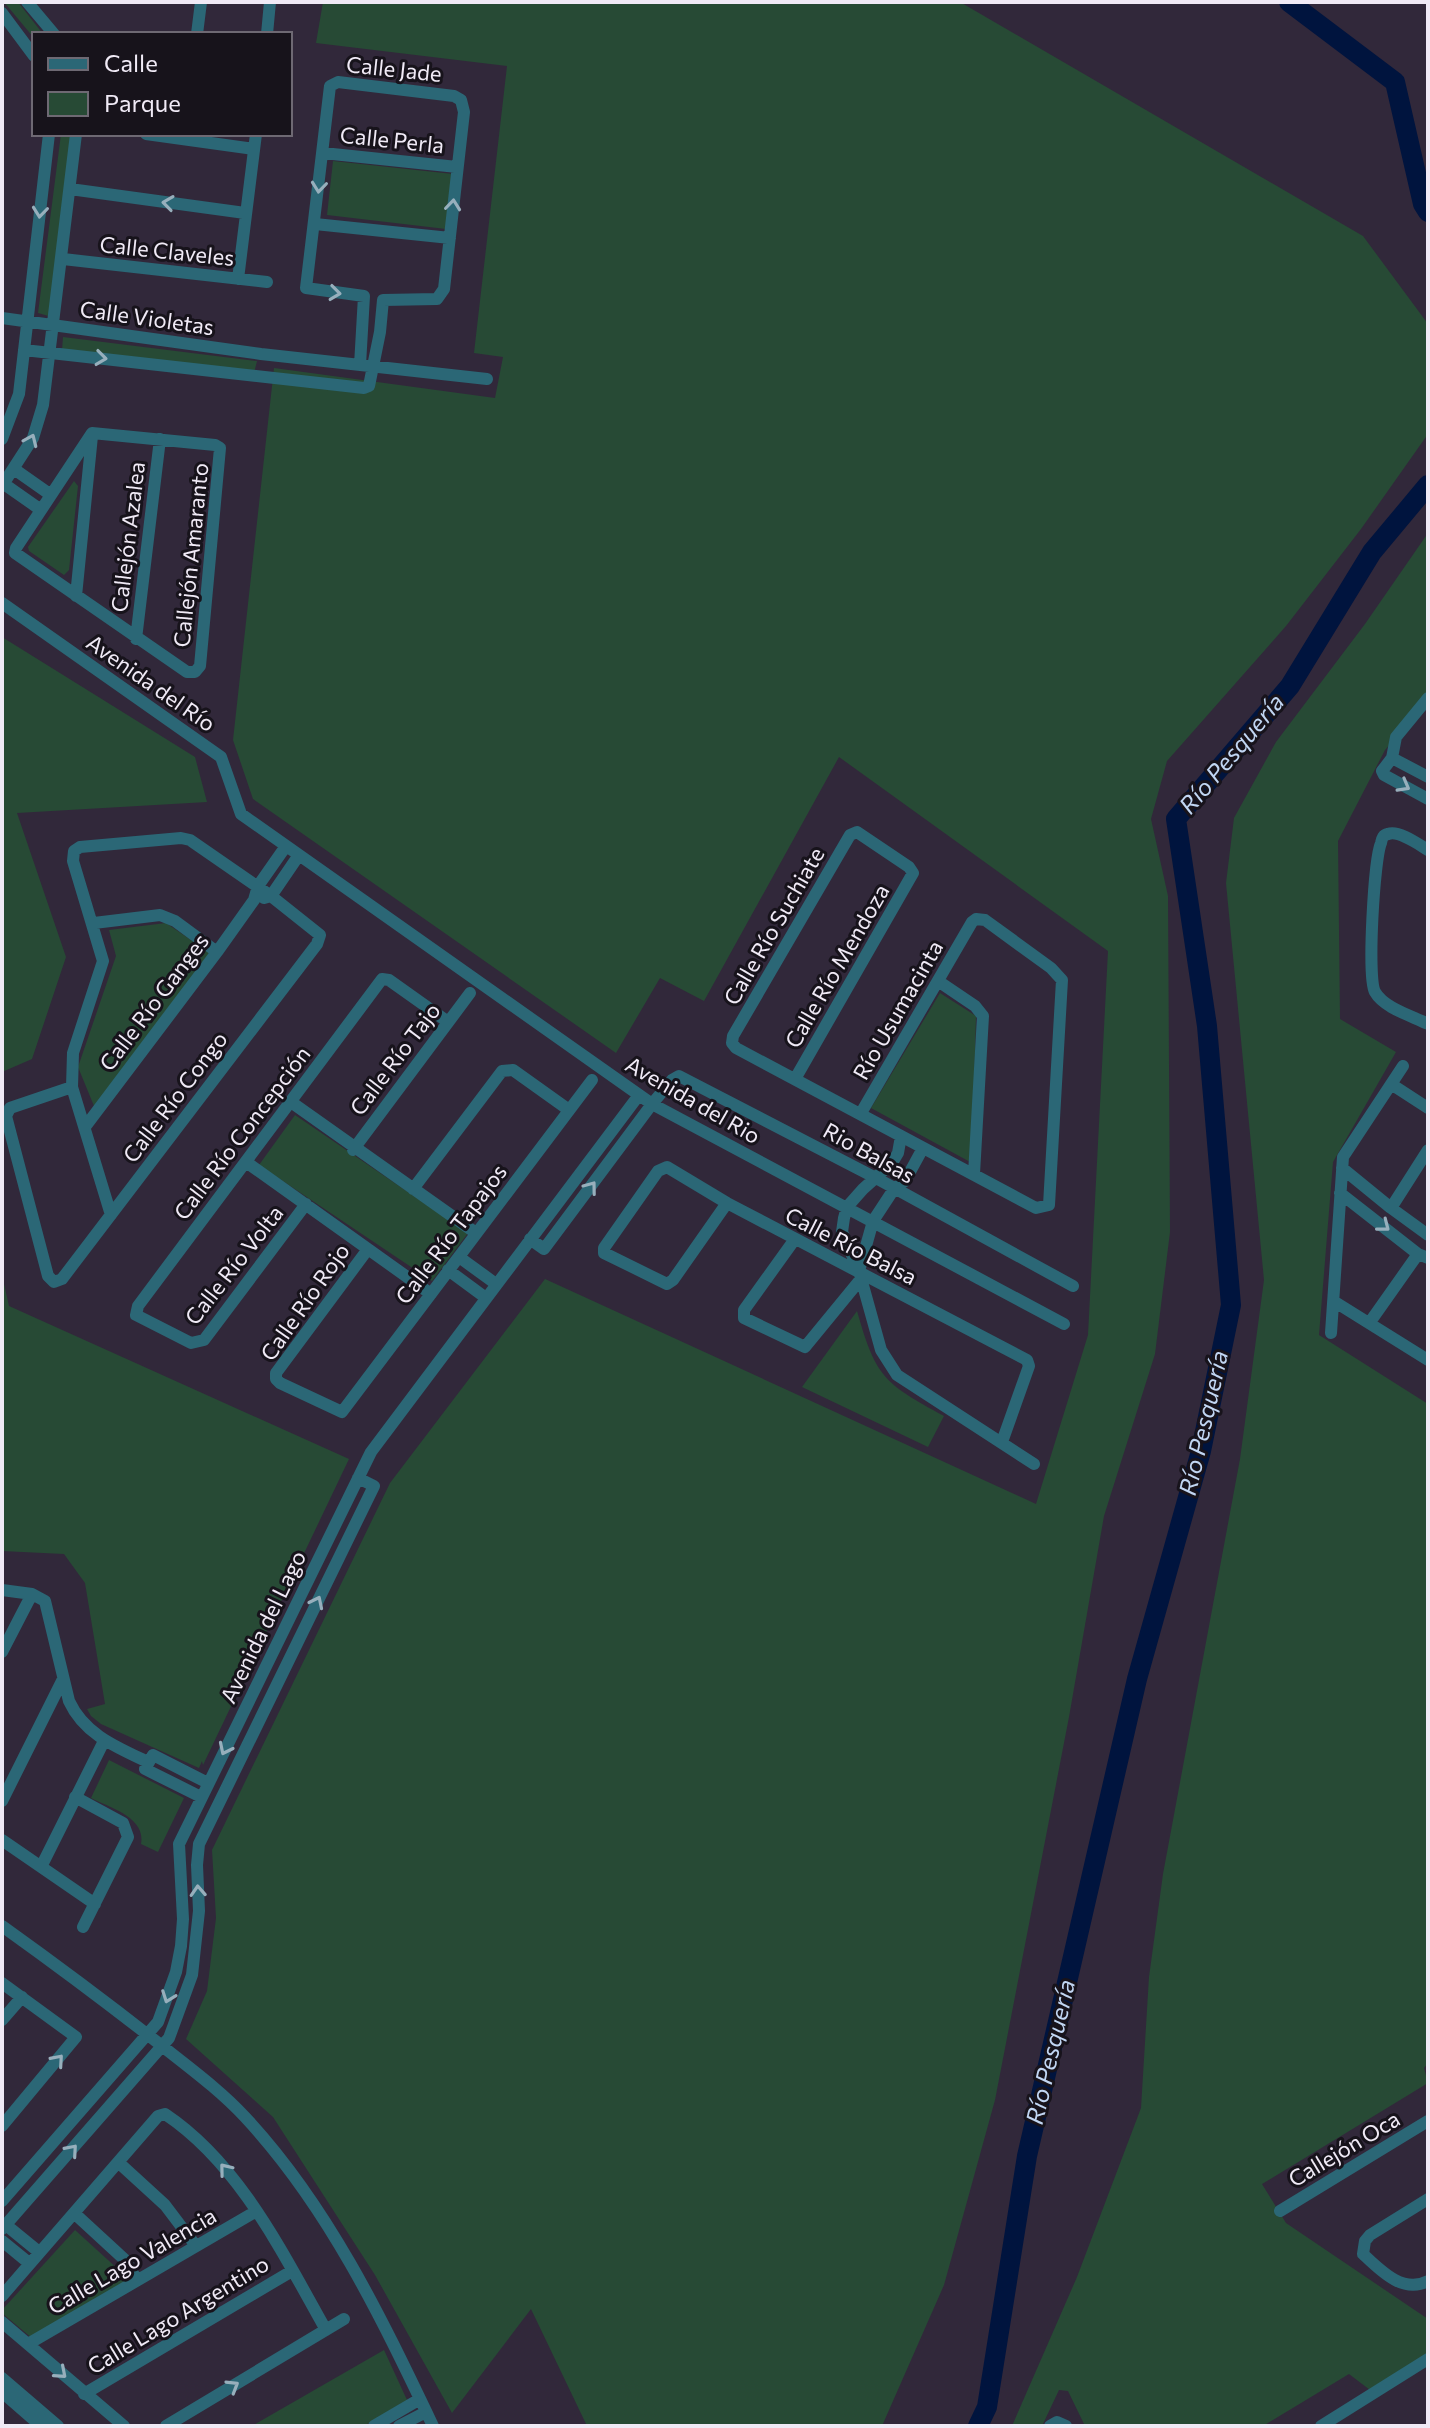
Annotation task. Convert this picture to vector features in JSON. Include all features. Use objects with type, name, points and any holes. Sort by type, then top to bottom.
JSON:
[{"type":"street","points":[[27,2],[52,32]]},
{"type":"street","points":[[197,32],[201,2]]},
{"type":"street","points":[[267,32],[270,2]]},
{"type":"street","points":[[2,13],[32,53]]},
{"type":"street","name":"Calle Jade","points":[[360,365],[364,296],[306,288],[330,86],[338,82],[459,98],[464,112],[442,295],[428,300],[383,300],[374,366]]},
{"type":"street","points":[[2,439],[19,394],[49,136]]},
{"type":"street","points":[[6,477],[25,454],[38,422],[63,259],[76,136]]},
{"type":"street","points":[[160,136],[254,149]]},
{"type":"street","points":[[238,279],[256,136]]},
{"type":"street","name":"Calle Perla","points":[[323,153],[457,167]]},
{"type":"street","points":[[70,189],[245,213]]},
{"type":"street","points":[[315,224],[450,238]]},
{"type":"street","name":"Calle Claveles","points":[[63,259],[267,282]]},
{"type":"street","name":"Calle Violetas","points":[[2,318],[261,354],[487,379]]},
{"type":"street","name":"Calle Violetas","points":[[24,350],[364,388],[371,382],[374,366]]},
{"type":"street","points":[[257,376],[261,354]]},
{"type":"street","points":[[76,596],[92,433]]},
{"type":"street","name":"Callejón Amaranto","points":[[92,433],[215,445],[221,453],[200,666],[195,672],[187,672],[136,639],[15,553],[92,433]]},
{"type":"street","name":"Callejón Azalea","points":[[136,639],[160,439]]},
{"type":"street","points":[[6,477],[51,495]]},
{"type":"street","points":[[6,477],[41,510]]},
{"type":"street","name":"Avenida del Río","points":[[2,603],[221,757],[241,814],[286,846]]},
{"type":"street","points":[[1428,698],[1396,737],[1392,758],[1382,771],[1428,799]]},
{"type":"street","points":[[1392,758],[1428,777]]},
{"type":"street","name":"Calle Río Suchiate","points":[[795,1079],[736,1048],[732,1043],[733,1036],[854,831],[913,872]]},
{"type":"street","points":[[1428,850],[1396,833],[1383,837],[1379,846],[1372,979],[1377,995],[1384,1002],[1428,1024]]},
{"type":"street","points":[[111,1215],[72,1087],[73,1053],[103,961],[73,861],[74,851],[80,847],[190,840],[271,896]]},
{"type":"street","name":"Avenida del Rio","points":[[286,846],[652,1104],[1064,1324]]},
{"type":"street","name":"Calle Río Ganges","points":[[85,1127],[217,952],[254,900],[258,886],[286,846]]},
{"type":"street","points":[[254,900],[271,896],[299,855]]},
{"type":"street","name":"Calle Río Mendoza","points":[[795,1079],[913,872]]},
{"type":"street","name":"Calle Río Congo","points":[[72,1087],[10,1108],[7,1113],[37,1238],[48,1276],[54,1282],[62,1279],[317,944],[320,935],[317,931],[271,896]]},
{"type":"street","points":[[94,923],[160,915],[175,921],[217,952]]},
{"type":"street","name":"Río Usumacinta","points":[[980,919],[1051,968],[1062,980],[1049,1205],[1036,1208],[861,1113],[938,981],[972,922],[980,919]]},
{"type":"street","name":"Calle Río Concepción","points":[[191,1343],[136,1315],[138,1306],[385,978],[448,1022]]},
{"type":"street","points":[[938,981],[975,1006],[984,1020],[974,1174]]},
{"type":"street","name":"Calle Río Tajo","points":[[354,1148],[470,993]]},
{"type":"street","points":[[1331,1333],[1343,1157],[1403,1066]]},
{"type":"street","points":[[413,1189],[498,1074],[507,1068],[569,1110]]},
{"type":"street","name":"Rio Balsas","points":[[652,1104],[672,1080],[679,1076],[685,1078],[1073,1286]]},
{"type":"street","points":[[795,1079],[861,1113]]},
{"type":"street","name":"Calle Río Tapajos","points":[[342,1412],[592,1080]]},
{"type":"street","points":[[1391,1084],[1428,1108]]},
{"type":"street","name":"Avenida del Lago","points":[[2,2201],[158,2022],[176,1972],[183,1919],[179,1844],[371,1452],[639,1095]]},
{"type":"street","points":[[291,1102],[476,1233]]},
{"type":"street","points":[[530,1239],[544,1249],[652,1104]]},
{"type":"street","points":[[901,1136],[898,1153],[892,1163],[847,1207],[842,1232],[881,1350],[897,1375],[1034,1464]]},
{"type":"street","points":[[795,1239],[742,1316],[805,1347],[859,1276],[873,1221],[894,1189],[905,1181],[923,1148]]},
{"type":"street","points":[[1391,1208],[1428,1150]]},
{"type":"street","points":[[246,1162],[431,1294]]},
{"type":"street","name":"Calle Río Balsa","points":[[727,1203],[670,1282],[663,1283],[605,1255],[604,1248],[661,1168],[667,1167],[859,1276],[1024,1359],[1029,1366],[1002,1442]]},
{"type":"street","points":[[1342,1168],[1428,1235]]},
{"type":"street","points":[[1340,1193],[1423,1256],[1370,1322]]},
{"type":"street","name":"Calle Río Volta","points":[[191,1343],[198,1344],[207,1337],[306,1204]]},
{"type":"street","name":"Calle Río Rojo","points":[[342,1412],[276,1379],[279,1366],[368,1249]]},
{"type":"street","points":[[459,1257],[496,1284]]},
{"type":"street","points":[[448,1270],[486,1298]]},
{"type":"street","points":[[1335,1302],[1428,1360]]},
{"type":"street","name":"Avenida del Lago","points":[[4,2227],[169,2038],[192,1975],[199,1911],[199,1844],[374,1486],[358,1478]]},
{"type":"street","points":[[2,1590],[32,1594],[45,1601],[63,1679],[75,1714],[104,1741],[149,1762],[208,1783]]},
{"type":"street","points":[[2,1652],[32,1594]]},
{"type":"street","points":[[286,1625],[302,1632]]},
{"type":"street","points":[[2,1801],[63,1679]]},
{"type":"street","points":[[41,1867],[104,1741]]},
{"type":"street","points":[[149,1762],[201,1797]]},
{"type":"street","points":[[75,1797],[123,1823],[127,1830],[127,1844],[83,1927]]},
{"type":"street","points":[[2,1840],[95,1904]]},
{"type":"street","points":[[2,1926],[148,2035],[243,2114],[305,2191],[355,2271],[392,2339],[433,2426]]},
{"type":"street","points":[[2,1983],[76,2037],[2,2126]]},
{"type":"street","points":[[2,2020],[22,1997]]},
{"type":"street","points":[[2,2296],[162,2114],[217,2159],[255,2212],[326,2330]]},
{"type":"street","name":"Callejón Oca","points":[[1280,2211],[1428,2121]]},
{"type":"street","points":[[118,2162],[165,2205],[196,2246]]},
{"type":"street","points":[[32,2167],[46,2179]]},
{"type":"street","points":[[1423,2283],[1395,2281],[1363,2254],[1365,2241],[1370,2235],[1428,2199]]},
{"type":"street","name":"Calle Lago Valencia","points":[[28,2344],[255,2212]]},
{"type":"street","points":[[74,2213],[118,2252],[137,2280]]},
{"type":"street","points":[[4,2227],[39,2252]]},
{"type":"street","points":[[2,2241],[29,2263]]},
{"type":"street","name":"Calle Lago Argentino","points":[[84,2394],[292,2271]]},
{"type":"street","points":[[166,2426],[344,2319]]},
{"type":"street","points":[[2,2322],[124,2426]]},
{"type":"street","points":[[1321,2426],[1425,2366]]},
{"type":"street","points":[[2,2378],[58,2426]]},
{"type":"street","points":[[2,2392],[41,2426]]},
{"type":"street","points":[[375,2425],[420,2399]]},
{"type":"street","points":[[399,2426],[426,2412]]},
{"type":"green space","points":[[4,2],[18,2],[41,32],[32,32],[32,36]]},
{"type":"green space","points":[[323,2],[960,2],[1363,236],[1428,324],[1428,434],[1361,529],[1286,626],[1167,761],[1151,819],[1168,896],[1170,1232],[1155,1354],[1104,1516],[1069,1717],[995,2100],[944,2285],[882,2426],[587,2426],[531,2309],[452,2413],[375,2275],[273,2117],[186,2039],[207,1991],[216,1918],[212,1850],[390,1483],[545,1279],[1036,1504],[1088,1335],[1108,951],[839,757],[704,1001],[660,978],[616,1053],[253,799],[233,740],[274,368],[495,398],[503,357],[474,353],[507,66],[316,43]]},
{"type":"green space","points":[[61,136],[71,136],[52,317],[38,313]]},
{"type":"green space","points":[[333,161],[453,174],[446,229],[327,215]]},
{"type":"green space","points":[[63,337],[257,361],[254,373],[62,350]]},
{"type":"green space","points":[[74,481],[78,486],[69,570],[64,575],[29,551],[28,547]]},
{"type":"green space","points":[[1428,533],[1428,703],[1385,750],[1338,841],[1340,1019],[1396,1052],[1333,1162],[1319,1335],[1428,1404],[1428,2063],[1424,2068],[1428,2083],[1262,2184],[1286,2223],[1428,2319],[1428,2353],[1370,2390],[1349,2374],[1263,2426],[1085,2426],[1068,2391],[1059,2390],[1042,2426],[1012,2426],[1077,2277],[1141,2108],[1149,1977],[1163,1874],[1240,1459],[1264,1280],[1226,883],[1234,818],[1276,742],[1365,624]]},
{"type":"green space","points":[[2,637],[195,757],[207,802],[17,813],[66,957],[32,1059],[2,1072]]},
{"type":"green space","points":[[166,923],[210,953],[94,1106],[78,1067],[116,956],[109,930]]},
{"type":"green space","points":[[940,993],[976,1016],[972,1163],[871,1108]]},
{"type":"green space","points":[[295,1115],[468,1233],[432,1281],[259,1165]]},
{"type":"green space","points":[[2,1275],[9,1306],[349,1459],[199,1768],[101,1724],[91,1716],[87,1709],[105,1704],[85,1583],[64,1554],[2,1551]]},
{"type":"green space","points":[[857,1311],[870,1351],[885,1376],[908,1395],[944,1416],[928,1447],[802,1387]]},
{"type":"green space","points":[[109,1760],[184,1798],[158,1852],[141,1844],[138,1827],[132,1820],[91,1798]]},
{"type":"green space","points":[[75,2230],[130,2280],[33,2339],[2,2310]]},
{"type":"green space","points":[[384,2350],[407,2400],[364,2426],[252,2426]]},
{"type":"waterway","name":"Río Pesquería","points":[[1289,2],[1395,82],[1423,204],[1428,212]]},
{"type":"waterway","name":"Río Pesquería","points":[[978,2426],[987,2407],[1027,2156],[1137,1679],[1201,1451],[1231,1305],[1207,1026],[1176,819],[1290,686],[1372,552],[1428,485]]}]
